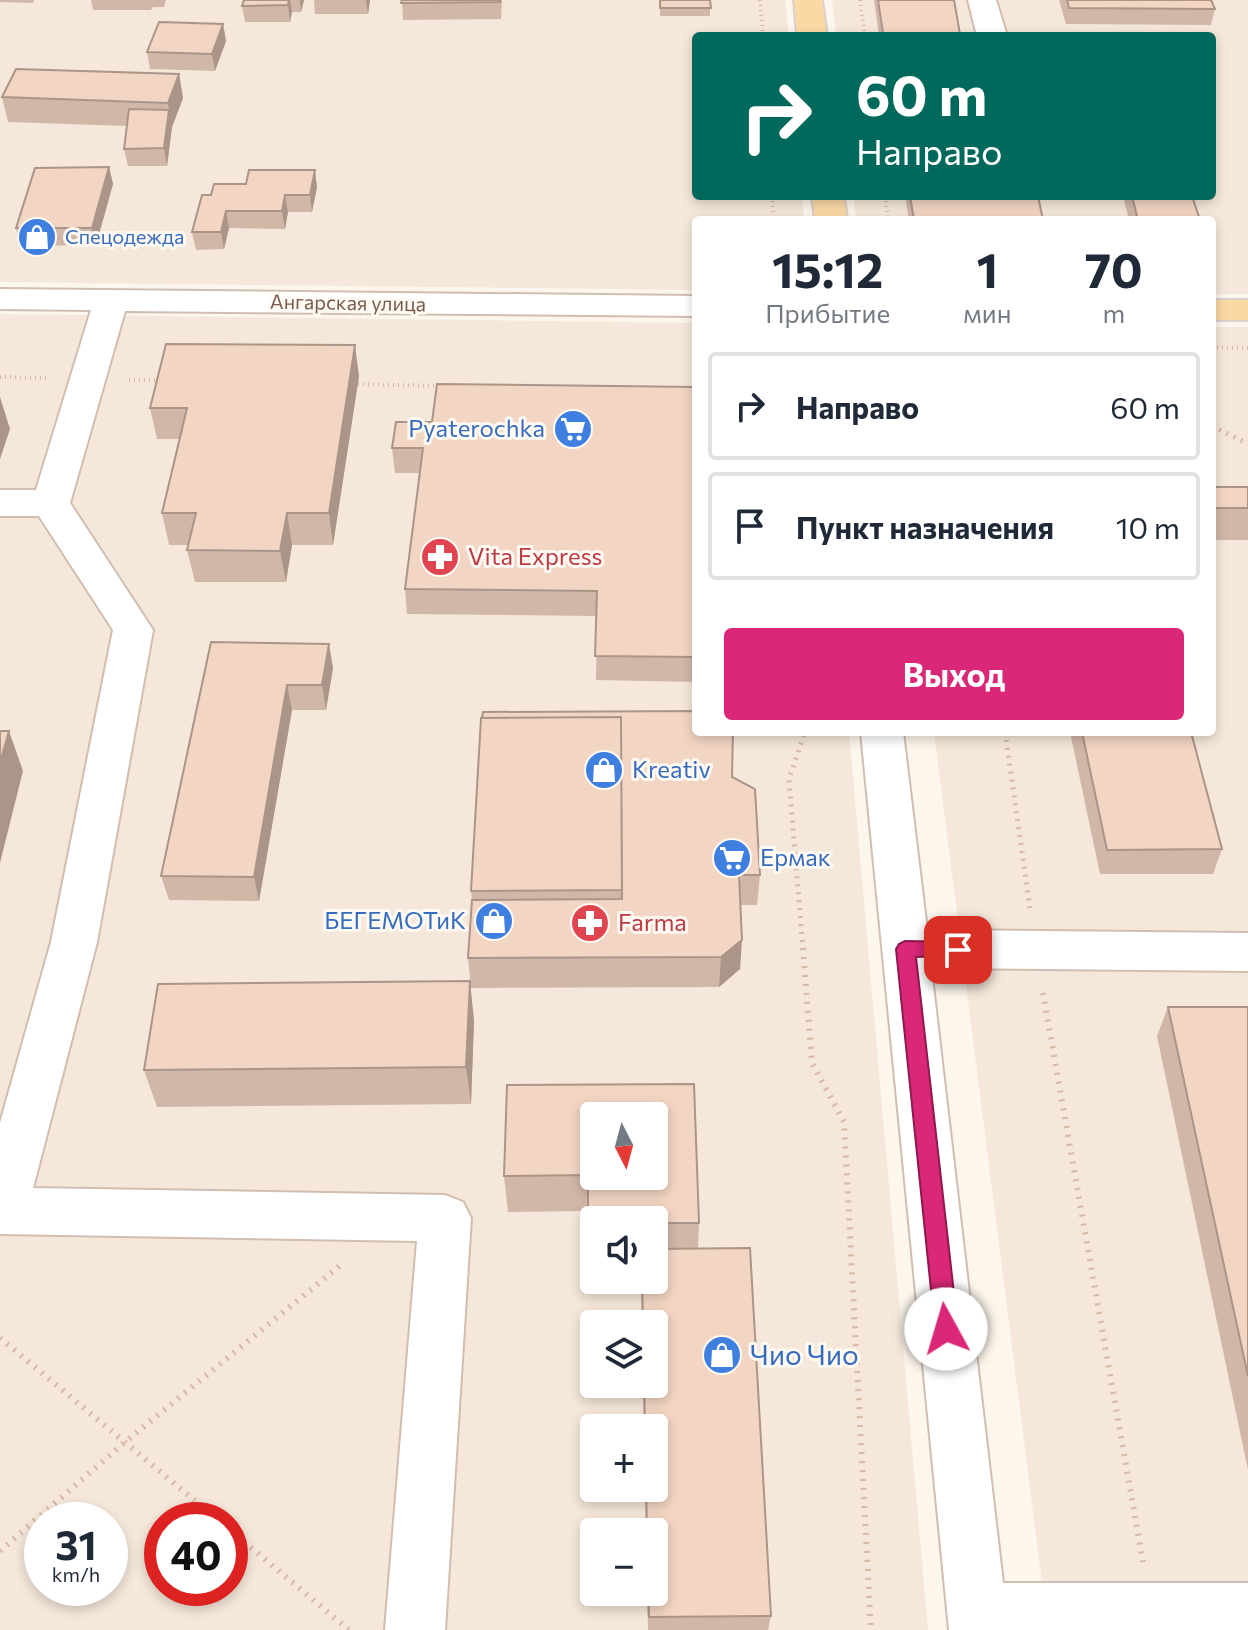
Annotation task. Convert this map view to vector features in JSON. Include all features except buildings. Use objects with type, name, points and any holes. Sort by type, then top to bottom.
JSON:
[{"type":"main road","points":[[808,0],[812,32]]},
{"type":"main road","points":[[1216,310],[1248,310]]},
{"type":"street","points":[[982,0],[991,32]]},
{"type":"street","name":"Ангарская улица","points":[[0,299],[692,306]]},
{"type":"street","points":[[111,301],[51,503],[77,548],[115,597],[133,630],[74,942],[1,1211],[445,1218],[415,1630]]},
{"type":"street","points":[[0,503],[51,503]]},
{"type":"street","points":[[882,736],[978,1622],[1152,1613],[1248,1613]]},
{"type":"street","points":[[905,949],[1248,952]]},
{"type":"path","points":[[760,0],[763,32]]},
{"type":"path","points":[[860,0],[864,32]]},
{"type":"path","points":[[1216,347],[1248,348]]},
{"type":"path","points":[[0,377],[166,380]]},
{"type":"path","points":[[353,384],[447,386]]},
{"type":"path","points":[[1216,428],[1248,444]]},
{"type":"path","points":[[804,736],[789,779],[812,1063],[844,1122],[871,1630]]},
{"type":"path","points":[[1006,736],[1036,950],[1152,1613]]},
{"type":"path","points":[[0,1551],[125,1442],[398,1218]]},
{"type":"path","points":[[0,1338],[197,1502]]},
{"type":"path","points":[[248,1545],[349,1630]]},
{"type":"shaded area","points":[[0,0],[785,0],[789,32],[692,32],[692,200],[802,200],[804,216],[692,216],[692,290],[0,282]]},
{"type":"shaded area","points":[[832,0],[1248,0],[1248,294],[1216,294],[1216,216],[856,216],[854,200],[1216,200],[1216,32],[836,32]]},
{"type":"shaded area","points":[[0,314],[692,323],[692,736],[849,736],[928,1630],[0,1630]]},
{"type":"shaded area","points":[[1216,327],[1248,327],[1248,1630],[1048,1630],[935,736],[1216,736]]},
{"type":"place","name":"Спецодежда","points":[[37,237]]},
{"type":"place","name":"Pyaterochka","points":[[573,429]]},
{"type":"place","name":"Vita Express","points":[[440,557]]},
{"type":"place","name":"Kreativ","points":[[604,770]]},
{"type":"place","name":"Ермак","points":[[732,858]]},
{"type":"place","name":"БЕГЕМОТиК","points":[[494,921]]},
{"type":"place","name":"Farma","points":[[590,923]]},
{"type":"place","name":"Чио Чио","points":[[722,1355]]},
{"type":"route","points":[[946,1329],[905,949],[958,950]]}]
